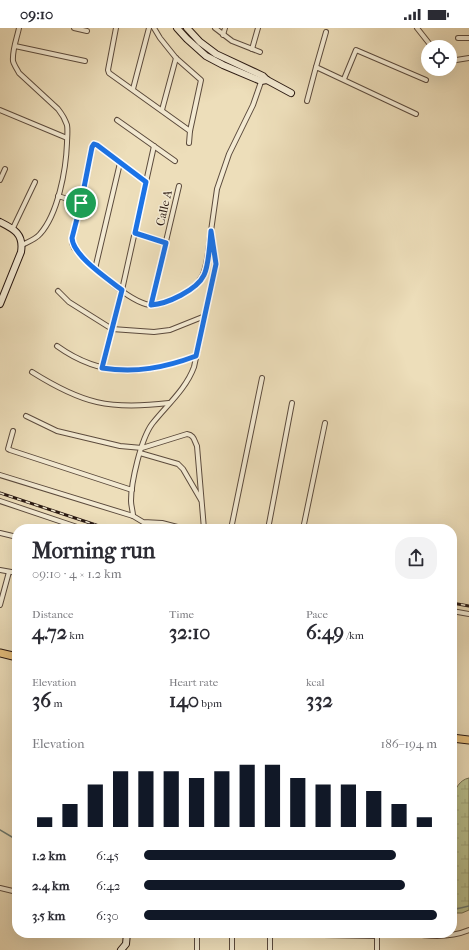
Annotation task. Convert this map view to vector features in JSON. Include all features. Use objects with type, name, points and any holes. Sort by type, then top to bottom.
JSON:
[{"type":"main road","points":[[0,653],[12,656]]},
{"type":"main road","points":[[457,739],[469,740]]},
{"type":"street","points":[[19,28],[13,62],[15,67],[58,109],[67,126],[66,157],[62,183],[58,196],[50,217],[40,235],[22,245]]},
{"type":"street","points":[[74,28],[87,31]]},
{"type":"street","points":[[116,28],[108,70],[109,73],[190,131]]},
{"type":"street","points":[[133,89],[152,28]]},
{"type":"street","points":[[152,28],[176,58],[201,80],[190,131],[189,143]]},
{"type":"street","points":[[177,28],[206,56],[223,65],[264,79]]},
{"type":"street","points":[[187,28],[209,50],[292,94]]},
{"type":"street","points":[[215,28],[232,41],[260,52]]},
{"type":"street","points":[[224,35],[225,28]]},
{"type":"street","points":[[252,49],[258,28]]},
{"type":"street","points":[[417,28],[426,40]]},
{"type":"street","points":[[307,101],[326,32]]},
{"type":"street","points":[[458,38],[469,38]]},
{"type":"street","points":[[15,46],[85,61]]},
{"type":"street","points":[[344,79],[356,50],[426,80]]},
{"type":"street","points":[[162,110],[176,58]]},
{"type":"street","points":[[457,60],[469,58]]},
{"type":"street","points":[[316,67],[416,114]]},
{"type":"street","points":[[146,182],[94,144],[92,147],[72,243],[74,248],[95,269],[122,290],[143,303],[151,305],[164,303],[185,293],[204,275],[217,189],[229,154],[264,79]]},
{"type":"street","points":[[0,110],[67,138]]},
{"type":"street","points":[[117,120],[175,160]]},
{"type":"street","points":[[102,368],[122,290],[154,146]]},
{"type":"street","points":[[95,269],[120,163]]},
{"type":"street","points":[[0,180],[5,169]]},
{"type":"street","points":[[13,228],[35,182]]},
{"type":"street","name":"Calle A","points":[[151,305],[180,186]]},
{"type":"street","points":[[58,196],[81,203]]},
{"type":"street","points":[[0,222],[13,228],[18,233],[22,245],[21,252],[0,304]]},
{"type":"street","points":[[133,516],[131,502],[132,490],[146,435],[151,425],[190,378],[216,264],[211,231]]},
{"type":"street","points":[[135,233],[166,243]]},
{"type":"street","points":[[58,292],[69,302],[112,329],[154,332],[170,330],[205,316]]},
{"type":"street","points":[[57,346],[80,361],[102,368],[133,370],[167,366],[196,356]]},
{"type":"street","points":[[32,372],[56,387],[92,402],[127,406],[169,403]]},
{"type":"street","points":[[232,524],[262,378]]},
{"type":"street","points":[[269,524],[292,403]]},
{"type":"street","points":[[26,416],[57,431],[141,450],[178,464],[183,469],[202,502]]},
{"type":"street","points":[[304,524],[325,423]]},
{"type":"street","points":[[13,431],[8,449],[10,450],[132,490]]},
{"type":"street","points":[[141,450],[187,434],[190,434],[194,438],[197,446],[204,524]]},
{"type":"street","points":[[0,475],[133,516],[143,522],[166,524]]},
{"type":"street","points":[[0,501],[68,524]]},
{"type":"street","points":[[0,533],[12,536]]},
{"type":"street","points":[[0,570],[12,572]]},
{"type":"street","points":[[0,605],[9,572]]},
{"type":"street","points":[[457,612],[469,614]]},
{"type":"street","points":[[0,888],[12,891]]},
{"type":"street","points":[[457,933],[469,930]]},
{"type":"street","points":[[197,938],[197,950]]},
{"type":"street","points":[[232,938],[232,950]]},
{"type":"street","points":[[270,938],[270,950]]},
{"type":"street","points":[[377,938],[377,950]]},
{"type":"street","points":[[121,950],[126,947]]},
{"type":"green space","points":[[469,778],[469,910],[462,913],[457,913],[457,787]]},
{"type":"waterway","points":[[0,830],[12,837]]},
{"type":"waterway","points":[[457,909],[469,906]]},
{"type":"railway","points":[[0,493],[93,524]]},
{"type":"railway","points":[[457,604],[469,606]]},
{"type":"route","points":[[94,144],[146,182],[135,233],[166,243],[151,305],[158,305],[185,293],[204,275],[211,231],[216,264],[196,356],[167,366],[133,370],[102,368],[122,290],[95,269],[74,248],[72,238],[81,203],[92,147],[94,144]]}]
